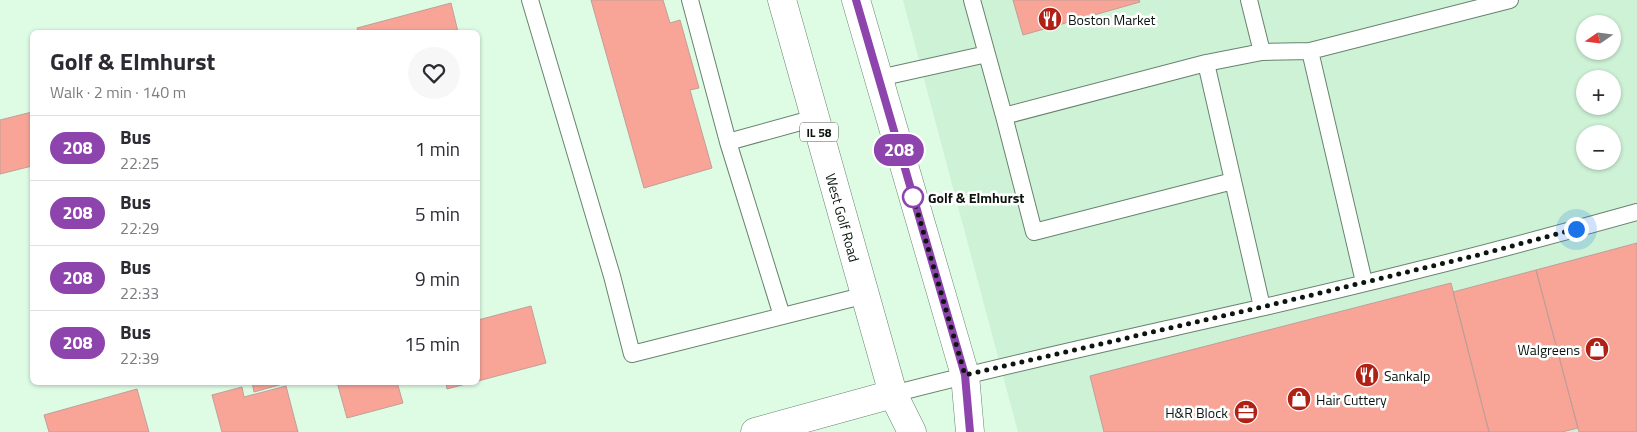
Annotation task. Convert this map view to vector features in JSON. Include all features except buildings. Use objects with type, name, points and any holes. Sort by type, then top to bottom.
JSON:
[{"type":"main road","name":"West Golf Road","points":[[782,0],[893,394],[912,432]]},
{"type":"main road","points":[[856,0],[965,375],[970,432]]},
{"type":"main road","points":[[755,432],[893,394]]},
{"type":"lane","points":[[530,0],[609,267],[632,354],[866,295]]},
{"type":"lane","points":[[690,0],[728,142],[782,316]]},
{"type":"lane","points":[[972,0],[1034,232],[1233,181]]},
{"type":"lane","points":[[1249,0],[1262,52]]},
{"type":"lane","points":[[1004,116],[1206,63],[1262,52],[1310,51],[1510,0]]},
{"type":"lane","points":[[1310,51],[1364,282]]},
{"type":"lane","points":[[878,78],[987,54]]},
{"type":"lane","points":[[1206,63],[1262,307]]},
{"type":"lane","points":[[728,142],[815,118]]},
{"type":"lane","points":[[893,394],[965,375],[1478,255],[1637,212]]},
{"type":"shaded area","points":[[903,0],[1637,0],[1637,432],[1018,432]]},
{"type":"bus line","name":"208","points":[[856,0],[965,375],[970,432]]},
{"type":"place","name":"Boston Market","points":[[1050,19]]},
{"type":"place","name":"Golf & Elmhurst","points":[[913,197]]},
{"type":"place","name":"Walgreens","points":[[1597,349]]},
{"type":"place","name":"Sankalp","points":[[1367,375]]},
{"type":"place","name":"Hair Cuttery","points":[[1299,399]]},
{"type":"place","name":"H&R Block","points":[[1246,412]]},
{"type":"route","points":[[913,197],[912,193],[965,375],[1262,307],[1478,255],[1576,229]]}]
